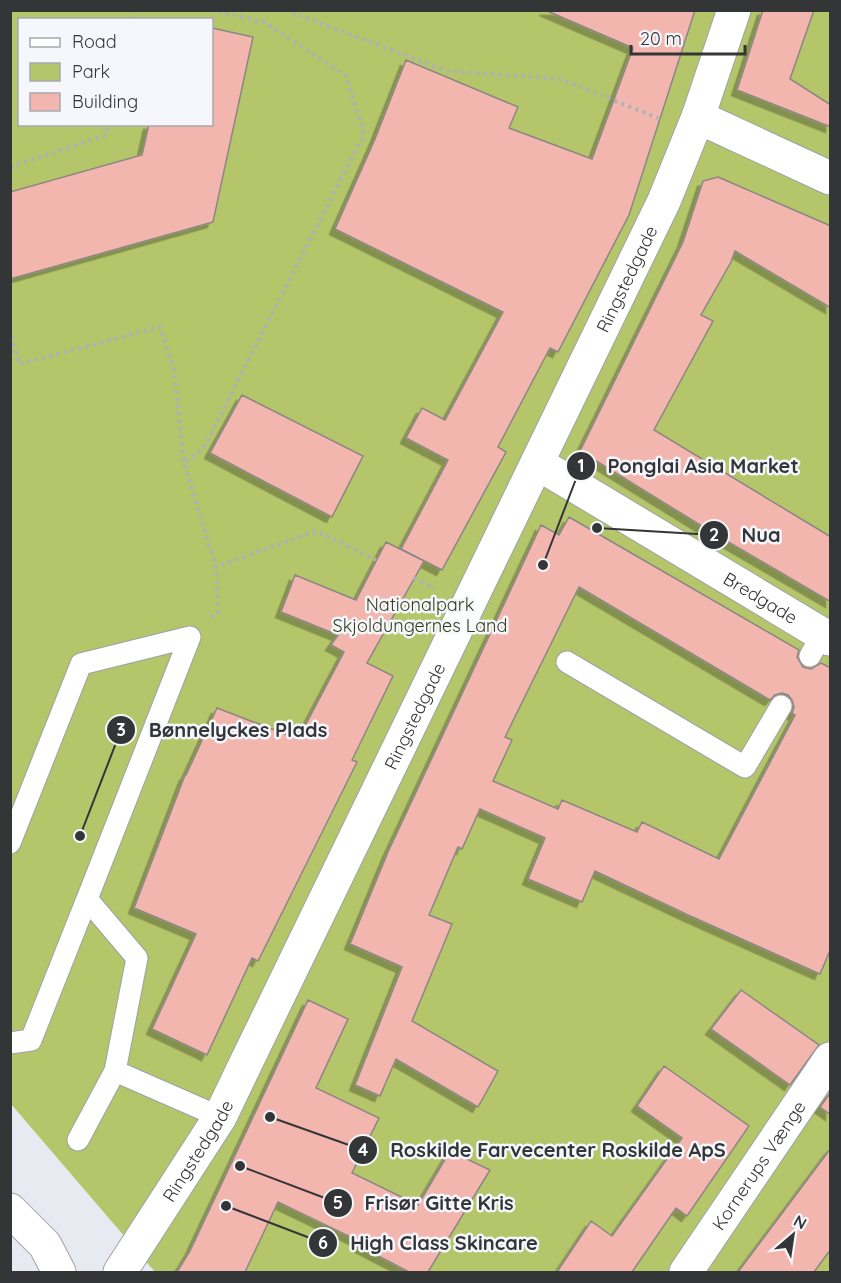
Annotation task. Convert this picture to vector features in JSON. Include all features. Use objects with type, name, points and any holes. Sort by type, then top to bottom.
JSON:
[{"type":"street","name":"Ringstedgade","points":[[120,1272],[220,1117],[654,223],[698,117],[734,10]]},
{"type":"street","points":[[698,117],[831,178]]},
{"type":"street","name":"Bredgade","points":[[537,463],[821,643]]},
{"type":"street","name":"Kornerups Vænge","points":[[686,1272],[831,1059]]},
{"type":"street","points":[[10,1210],[45,1245],[58,1272]]},
{"type":"lane","points":[[10,843],[81,664],[190,637]]},
{"type":"lane","points":[[10,1043],[31,1040],[190,637]]},
{"type":"lane","points":[[567,662],[746,767],[781,706]]},
{"type":"lane","points":[[78,1140],[115,1071],[137,958],[87,899]]},
{"type":"lane","points":[[115,1071],[220,1117]]},
{"type":"path","points":[[184,463],[203,449],[364,134],[346,76],[264,22],[210,10]]},
{"type":"path","points":[[285,10],[447,71],[560,79],[660,119],[698,117]]},
{"type":"path","points":[[10,167],[106,135],[108,126]]},
{"type":"path","points":[[10,329],[19,364],[160,327],[174,370],[184,463],[216,567],[218,612],[190,637]]},
{"type":"path","points":[[216,567],[316,531],[376,560]]},
{"type":"green space","name":"Nationalpark Skjoldungernes Land","points":[[11,11],[830,11],[830,1272],[155,1272],[11,1104]]},
{"type":"building","points":[[545,10],[695,10],[629,215],[558,352],[550,348],[498,447],[506,452],[442,570],[401,549],[448,460],[406,438],[422,408],[445,420],[503,312],[335,229],[375,139],[406,60],[518,107],[509,128],[592,159],[633,48]]},
{"type":"building","points":[[763,10],[814,10],[790,79],[831,105],[831,127],[737,90]]},
{"type":"building","points":[[213,28],[253,37],[213,222],[10,279],[10,192],[142,155],[149,126],[213,126]]},
{"type":"building","points":[[718,177],[831,226],[831,308],[735,251],[701,315],[713,321],[654,430],[831,537],[831,602],[580,451],[683,242],[703,181]]},
{"type":"building","points":[[242,395],[363,456],[332,517],[210,453]]},
{"type":"building","points":[[569,517],[799,650],[797,657],[803,667],[811,669],[821,663],[831,668],[831,948],[820,974],[595,871],[582,902],[528,879],[545,838],[480,809],[462,849],[458,847],[429,915],[452,924],[412,1021],[498,1071],[478,1107],[396,1059],[380,1096],[355,1085],[402,967],[350,944],[388,852],[541,525],[559,535]],"holes":[[[579,587],[770,700],[782,693],[788,695],[794,707],[792,713],[795,715],[719,859],[642,822],[637,832],[562,800],[558,809],[493,781],[512,740],[505,737]]]},
{"type":"building","points":[[386,542],[424,561],[367,663],[393,676],[352,760],[357,762],[258,961],[252,958],[207,1055],[152,1029],[196,934],[134,908],[185,775],[217,708],[298,739],[344,652],[331,645],[338,635],[281,612],[295,575],[356,600]]},
{"type":"building","points":[[741,990],[819,1045],[790,1085],[711,1029]]},
{"type":"building","points":[[308,1000],[348,1019],[316,1088],[379,1118],[352,1173],[418,1205],[450,1151],[490,1170],[428,1272],[409,1272],[357,1245],[359,1241],[278,1202],[245,1272],[177,1272],[190,1251]]},
{"type":"building","points":[[664,1066],[749,1126],[687,1216],[676,1208],[632,1272],[557,1272],[591,1221],[612,1236],[682,1138],[637,1106]]},
{"type":"building","points":[[831,1092],[831,1115],[820,1107]]},
{"type":"building","points":[[831,1148],[831,1249],[814,1272],[738,1272]]},
{"type":"place","name":"Nua","points":[[597,528]]},
{"type":"place","name":"Ponglai Asia Market","points":[[543,565]]},
{"type":"place","name":"Bønnelyckes Plads","points":[[80,836]]},
{"type":"place","name":"Roskilde Farvecenter Roskilde ApS","points":[[270,1117]]},
{"type":"place","name":"Frisør Gitte Kris","points":[[240,1166]]},
{"type":"place","name":"High Class Skincare","points":[[226,1206]]}]
